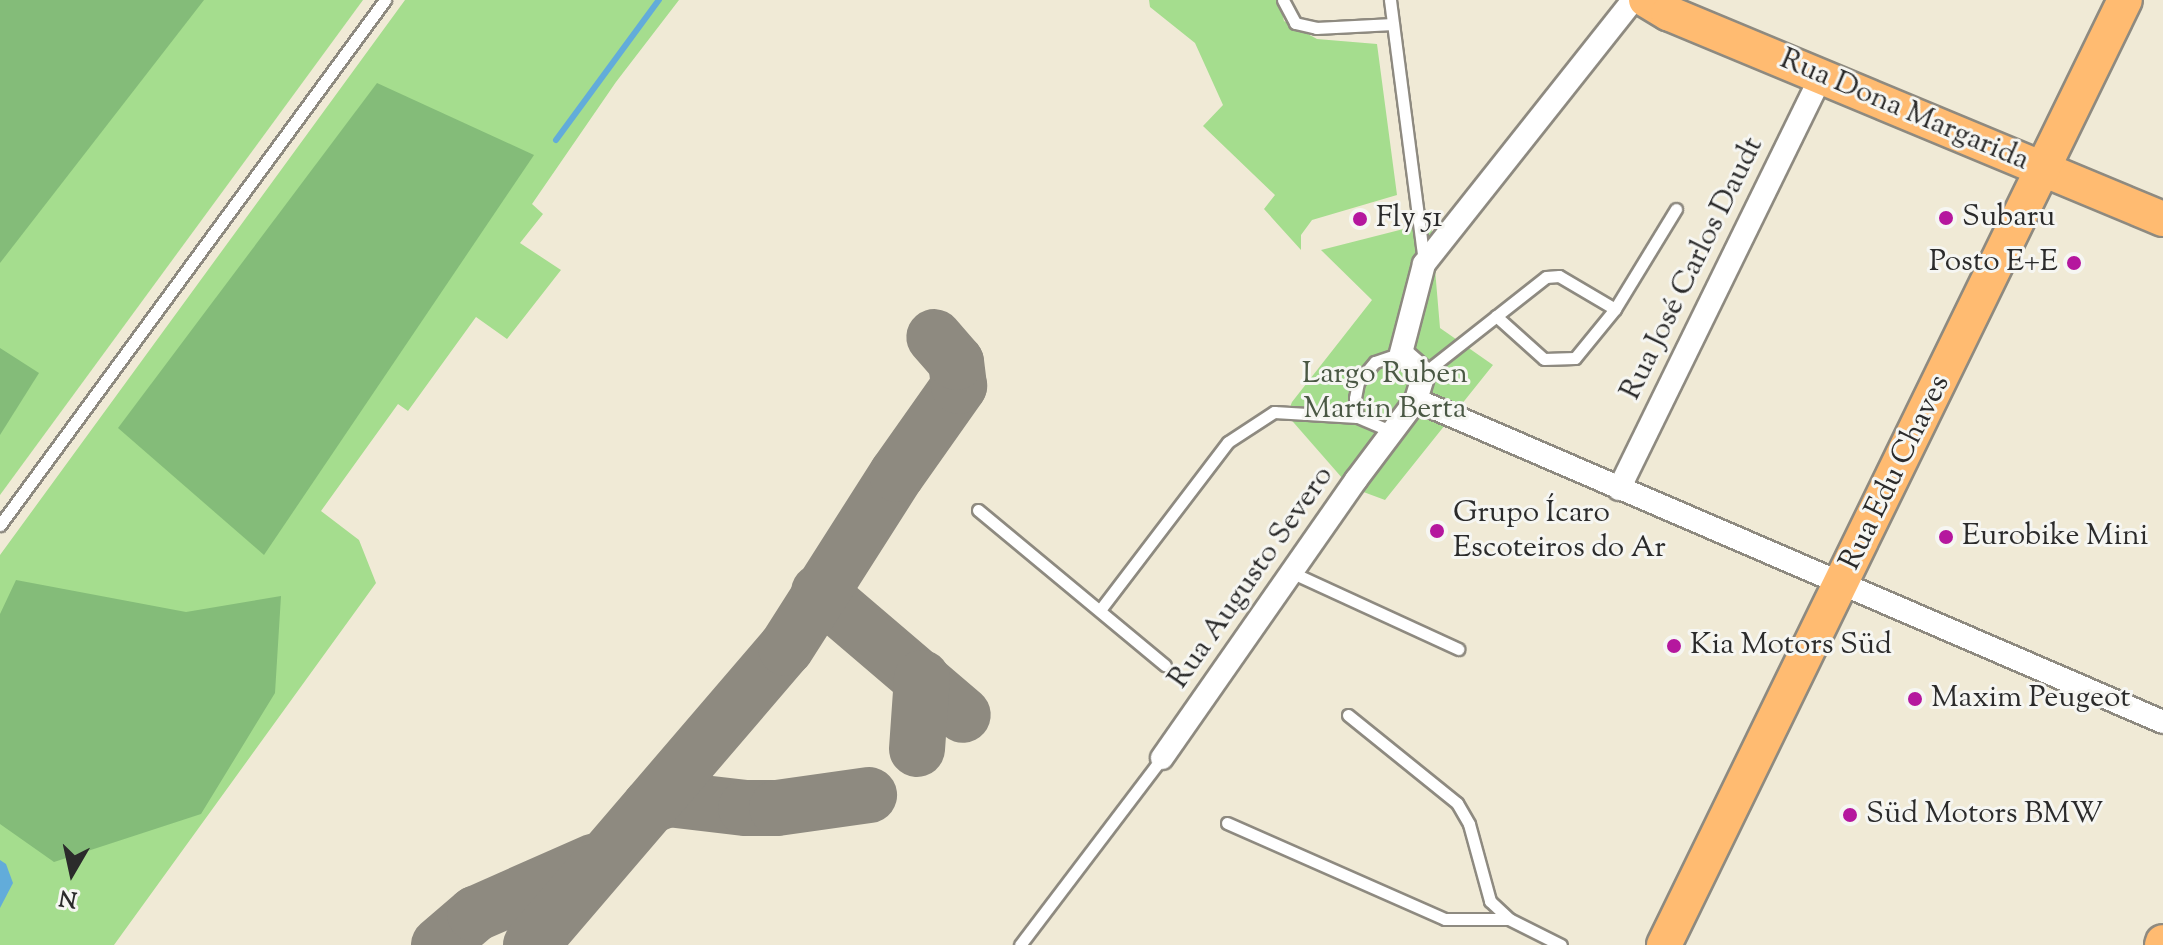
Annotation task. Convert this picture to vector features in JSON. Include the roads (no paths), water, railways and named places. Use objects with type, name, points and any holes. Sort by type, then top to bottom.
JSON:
[{"type":"main road","name":"Rua Dona Margarida","points":[[1646,0],[1668,13],[2163,219]]},
{"type":"main road","name":"Rua Edu Chaves","points":[[1664,945],[2045,170],[2125,0]]},
{"type":"street","points":[[1424,373],[1401,353],[1424,264],[1633,0]]},
{"type":"street","name":"Rua José Carlos Daudt","points":[[1619,489],[1821,77]]},
{"type":"street","name":"Rua Augusto Severo","points":[[1162,758],[1416,400],[1424,373]]},
{"type":"street","points":[[1416,400],[1841,586],[2163,722]]},
{"type":"lane","points":[[0,525],[385,0]]},
{"type":"lane","points":[[1283,0],[1295,23],[1316,28],[1393,24]]},
{"type":"lane","points":[[1390,0],[1424,264]]},
{"type":"lane","points":[[1496,316],[1544,359],[1575,358],[1615,309],[1676,209]]},
{"type":"lane","points":[[1424,373],[1552,274],[1615,309]]},
{"type":"lane","points":[[1357,417],[1358,382],[1375,362],[1401,353]]},
{"type":"lane","points":[[1100,610],[1228,442],[1274,412],[1357,417],[1393,432]]},
{"type":"lane","points":[[978,510],[1165,665]]},
{"type":"lane","points":[[1293,573],[1458,649]]},
{"type":"lane","points":[[1348,715],[1457,803],[1469,824],[1490,901],[1509,919],[1561,945]]},
{"type":"lane","points":[[1020,945],[1162,758]]},
{"type":"lane","points":[[1227,823],[1445,919],[1509,919]]},
{"type":"water","points":[[0,860],[6,864],[13,883],[0,908]]},
{"type":"waterway","points":[[556,140],[659,0]]},
{"type":"place","name":"Subaru","points":[[1946,218]]},
{"type":"place","name":"Fly 51","points":[[1360,219]]},
{"type":"place","name":"Posto E+E","points":[[2074,263]]},
{"type":"place","name":"Grupo Ícaro Escoteiros do Ar","points":[[1437,531]]},
{"type":"place","name":"Eurobike Mini","points":[[1946,537]]},
{"type":"place","name":"Kia Motors Süd","points":[[1674,646]]},
{"type":"place","name":"Maxim Peugeot","points":[[1915,699]]},
{"type":"place","name":"Süd Motors BMW","points":[[1850,815]]},
{"type":"park label","name":"Largo Ruben Martin Berta","points":[[1385,392]]}]
